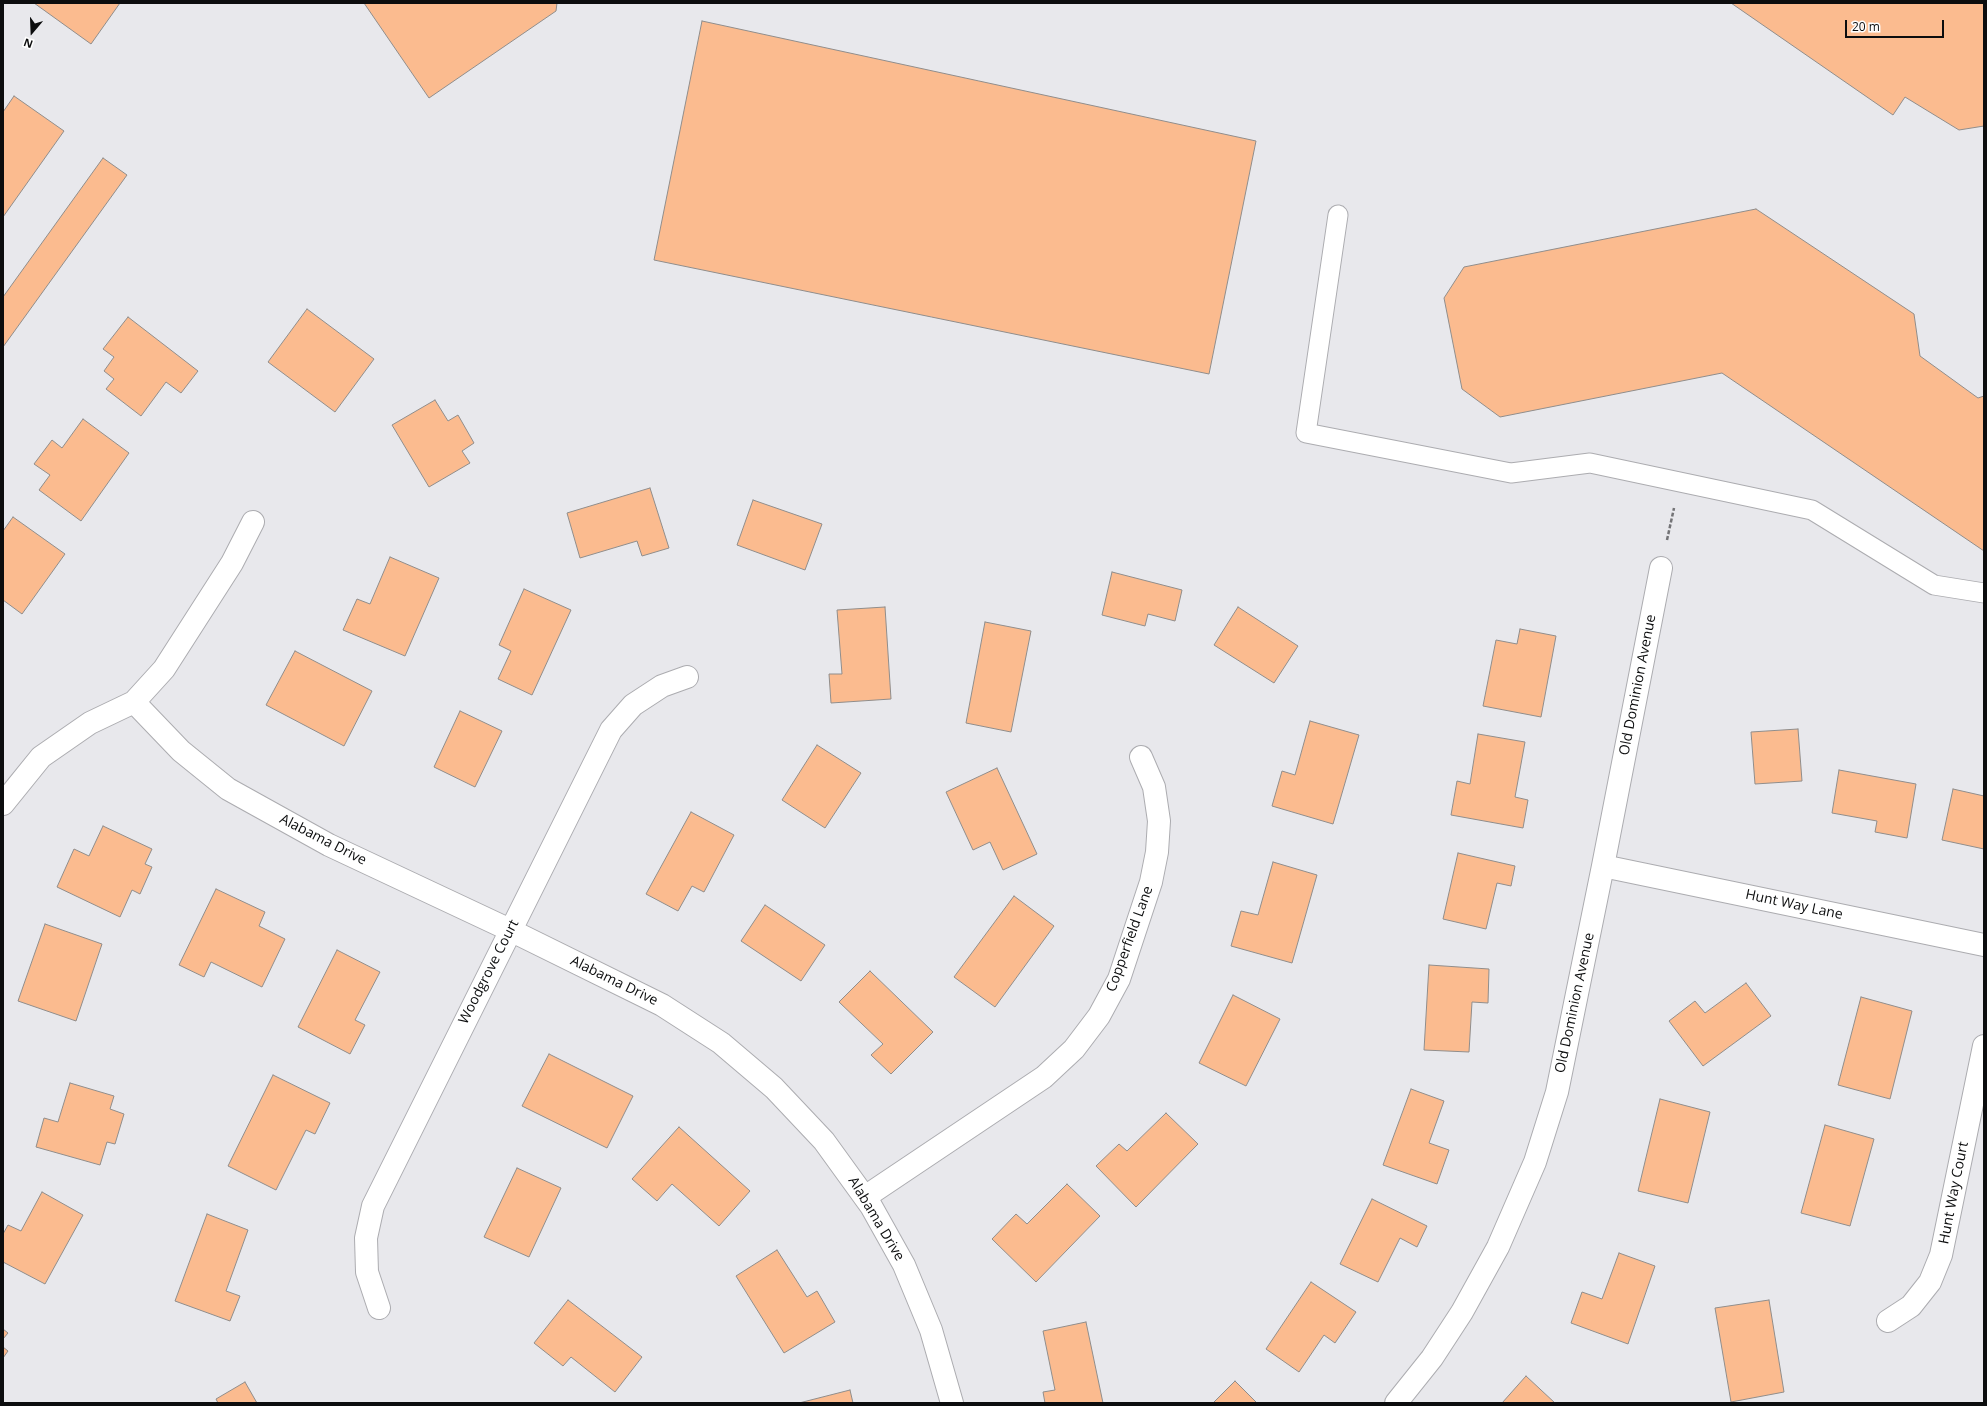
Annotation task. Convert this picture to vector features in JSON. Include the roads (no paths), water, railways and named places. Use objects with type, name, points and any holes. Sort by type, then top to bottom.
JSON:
[{"type":"street","points":[[3,804],[41,757],[90,723],[134,702],[164,669],[232,564],[253,522]]},
{"type":"street","name":"Old Dominion Avenue","points":[[1396,1403],[1432,1358],[1462,1312],[1498,1247],[1535,1162],[1557,1092],[1661,568]]},
{"type":"street","name":"Woodgrove Court","points":[[379,1308],[367,1272],[366,1238],[373,1206],[611,730],[633,705],[662,686],[687,677]]},
{"type":"street","name":"Alabama Drive","points":[[134,702],[181,751],[228,789],[329,844],[510,930],[662,1005],[721,1043],[774,1088],[824,1141],[865,1197],[904,1265],[931,1330],[952,1403]]},
{"type":"street","name":"Copperfield Lane","points":[[865,1197],[1044,1077],[1074,1049],[1099,1016],[1119,979],[1151,882],[1157,852],[1159,821],[1154,787],[1141,757]]},
{"type":"street","name":"Hunt Way Lane","points":[[1603,866],[1984,945]]},
{"type":"street","name":"Hunt Way Court","points":[[1888,1321],[1911,1306],[1930,1282],[1942,1255],[1984,1046]]},
{"type":"lane","points":[[1338,215],[1306,433],[1511,473],[1590,463],[1812,510],[1934,585],[1984,593]]}]
